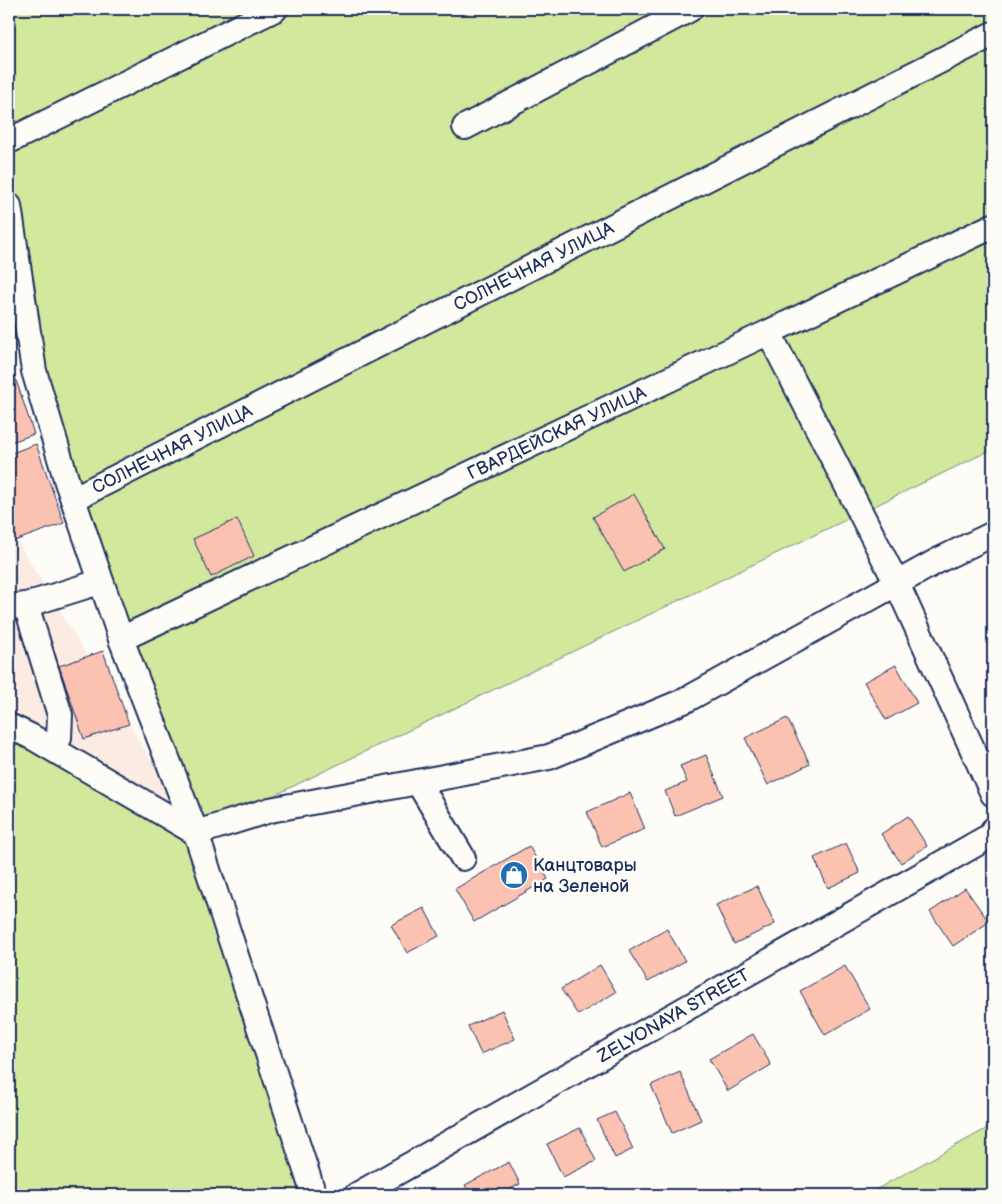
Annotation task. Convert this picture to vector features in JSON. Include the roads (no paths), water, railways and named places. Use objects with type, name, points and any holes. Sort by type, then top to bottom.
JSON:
[{"type":"street","points":[[9,141],[276,9]]},
{"type":"street","points":[[465,127],[690,9]]},
{"type":"street","name":"СОЛНЕЧНАЯ УЛИЦА","points":[[73,499],[993,34]]},
{"type":"street","points":[[9,206],[34,371],[73,499],[121,639],[196,833],[314,1195]]},
{"type":"street","name":"ГВАРДЕЙСКАЯ УЛИЦА","points":[[121,639],[993,226]]},
{"type":"street","points":[[769,333],[897,584],[993,794]]},
{"type":"street","points":[[9,726],[196,833],[270,810],[549,757],[686,700],[939,560],[993,534]]},
{"type":"street","points":[[59,738],[60,715],[18,606],[96,582]]},
{"type":"street","points":[[418,782],[463,858]]},
{"type":"street","name":"ZELYONAYA STREET","points":[[356,1195],[992,833]]},
{"type":"place","name":"Канцтовары на Зеленой","points":[[514,875]]}]
